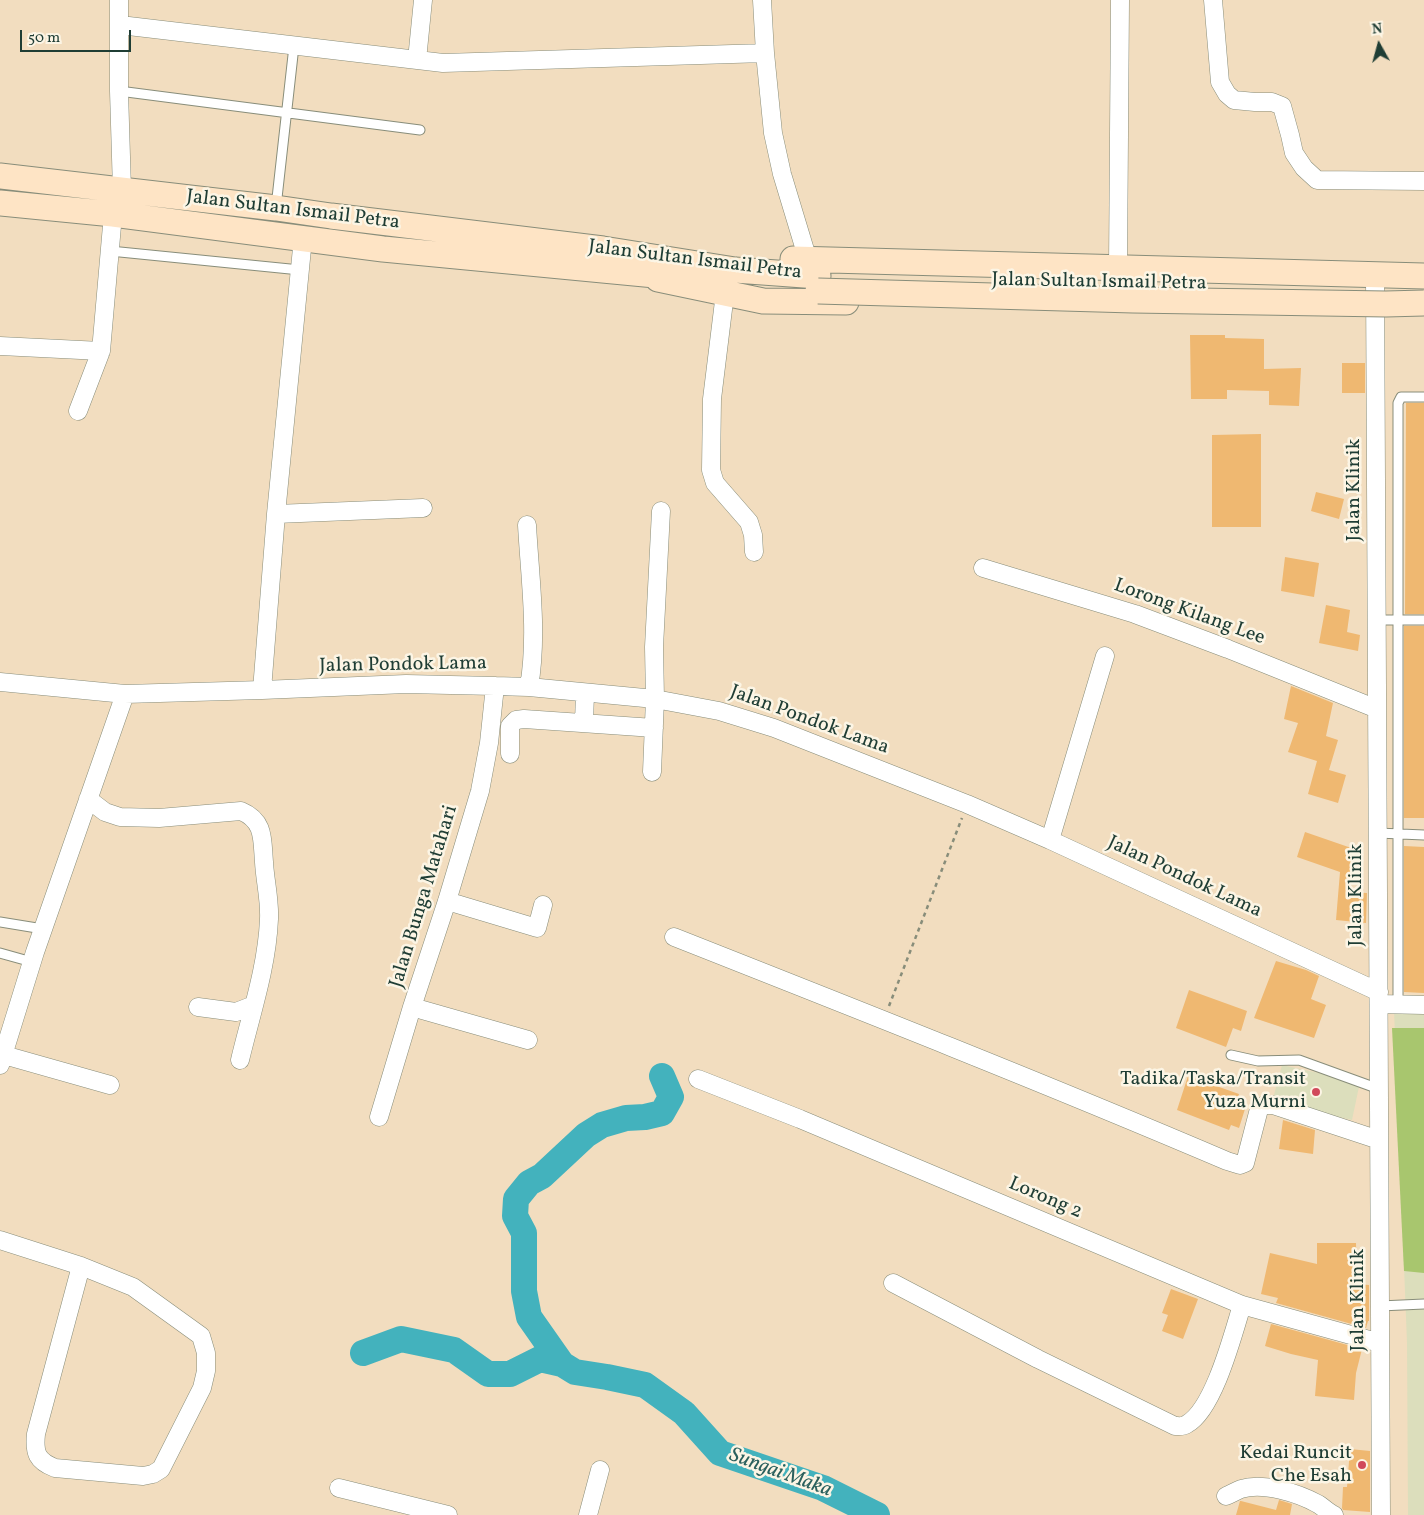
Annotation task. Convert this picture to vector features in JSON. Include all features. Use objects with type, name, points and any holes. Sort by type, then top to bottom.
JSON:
[{"type":"main road","name":"Jalan Sultan Ismail Petra","points":[[0,176],[603,249],[735,270],[1152,300],[1424,303]]},
{"type":"main road","name":"Jalan Sultan Ismail Petra","points":[[0,203],[113,214],[383,249],[619,271],[1424,289]]},
{"type":"main road","points":[[815,276],[1118,269],[1424,276]]},
{"type":"main road","points":[[619,271],[763,301],[1424,315]]},
{"type":"street","points":[[119,0],[122,190]]},
{"type":"street","points":[[417,60],[423,0]]},
{"type":"street","points":[[762,0],[773,133],[782,174],[815,276]]},
{"type":"street","points":[[1118,269],[1120,0]]},
{"type":"street","points":[[1213,0],[1220,82],[1227,94],[1234,100],[1272,102],[1282,106],[1294,153],[1304,168],[1317,180],[1424,180]]},
{"type":"street","points":[[120,25],[443,63],[765,53]]},
{"type":"street","points":[[78,411],[101,351],[113,214]]},
{"type":"street","points":[[262,690],[276,514],[303,238]]},
{"type":"street","name":"Jalan Klinik","points":[[1375,275],[1381,1515]]},
{"type":"street","points":[[725,293],[712,399],[712,470],[714,483],[749,522],[754,552]]},
{"type":"street","points":[[0,346],[101,351]]},
{"type":"street","points":[[276,514],[423,508]]},
{"type":"street","points":[[652,772],[655,699],[654,647],[661,511]]},
{"type":"street","points":[[527,525],[534,641],[529,687]]},
{"type":"street","name":"Lorong Kilang Lee","points":[[983,568],[1135,614],[1377,709]]},
{"type":"street","points":[[1050,840],[1105,656]]},
{"type":"street","name":"Jalan Pondok Lama","points":[[0,682],[125,694],[406,684],[529,687],[655,699],[719,710],[774,728],[967,804],[1050,840],[1379,998]]},
{"type":"street","name":"Jalan Bunga Matahari","points":[[379,1117],[480,791],[489,743],[495,686]]},
{"type":"street","points":[[584,723],[585,693]]},
{"type":"street","points":[[110,1085],[1,1058],[43,929],[125,694]]},
{"type":"street","points":[[510,754],[510,726],[516,720],[654,728]]},
{"type":"street","points":[[88,799],[106,812],[120,817],[159,818],[241,811],[250,814],[260,826],[269,918],[266,953],[240,1060]]},
{"type":"street","points":[[447,900],[537,928],[543,905]]},
{"type":"street","points":[[674,937],[884,1019],[1111,1112],[1227,1162],[1240,1165],[1245,1163],[1259,1109],[1265,1105],[1273,1105],[1379,1140]]},
{"type":"street","points":[[1379,998],[1398,1004],[1424,1005]]},
{"type":"street","points":[[198,1007],[236,1012],[254,1005]]},
{"type":"street","points":[[412,1007],[528,1040]]},
{"type":"street","name":"Lorong 2","points":[[698,1078],[1242,1305],[1380,1343]]},
{"type":"street","points":[[0,1240],[81,1266],[133,1287],[201,1336],[206,1353],[206,1371],[202,1388],[161,1469],[153,1474],[143,1476],[55,1468],[45,1464],[38,1457],[35,1446],[36,1434],[81,1266]]},
{"type":"street","points":[[893,1283],[1038,1359],[1175,1426],[1188,1424],[1202,1410],[1225,1362],[1242,1305]]},
{"type":"street","points":[[588,1515],[600,1470]]},
{"type":"street","points":[[1226,1496],[1242,1489],[1257,1487],[1280,1490],[1299,1495],[1318,1504],[1334,1515]]},
{"type":"street","points":[[339,1488],[448,1515]]},
{"type":"lane","points":[[276,208],[294,46]]},
{"type":"lane","points":[[119,91],[420,130]]},
{"type":"lane","points":[[110,251],[300,270]]},
{"type":"lane","points":[[1398,1004],[1398,403],[1401,397],[1424,396]]},
{"type":"lane","points":[[1377,620],[1424,620]]},
{"type":"lane","points":[[1378,834],[1424,835]]},
{"type":"lane","points":[[0,922],[43,929]]},
{"type":"lane","points":[[0,953],[32,962]]},
{"type":"lane","points":[[1231,1055],[1258,1062],[1299,1060],[1379,1089]]},
{"type":"lane","points":[[1380,1306],[1424,1304]]},
{"type":"path","points":[[884,1019],[967,804]]},
{"type":"shaded area","points":[[1394,1010],[1424,1011],[1424,1515],[1408,1515],[1407,1343]]},
{"type":"shaded area","name":"Tadika/Taska/Transit Yuza Murni","points":[[1282,1065],[1360,1082],[1352,1120],[1272,1102]]},
{"type":"green space","points":[[1392,1028],[1424,1028],[1424,1273],[1404,1271]]},
{"type":"building","points":[[1190,335],[1225,335],[1225,338],[1264,339],[1264,369],[1301,368],[1299,406],[1269,405],[1269,391],[1227,390],[1227,399],[1191,399]]},
{"type":"building","points":[[1342,363],[1365,363],[1365,393],[1342,393]]},
{"type":"building","points":[[1406,403],[1424,403],[1424,614],[1405,614]]},
{"type":"building","points":[[1261,434],[1261,527],[1212,527],[1212,435]]},
{"type":"building","points":[[1316,492],[1344,499],[1339,519],[1311,511]]},
{"type":"building","points":[[1285,557],[1319,563],[1314,597],[1281,591]]},
{"type":"building","points":[[1326,605],[1350,610],[1347,632],[1360,635],[1358,651],[1319,643]]},
{"type":"building","points":[[1404,626],[1424,626],[1424,818],[1404,818]]},
{"type":"building","points":[[1291,686],[1333,703],[1326,736],[1338,740],[1329,770],[1346,775],[1338,803],[1308,794],[1317,761],[1288,752],[1298,723],[1284,719]]},
{"type":"building","points":[[1305,832],[1360,851],[1347,892],[1367,893],[1366,923],[1336,920],[1340,872],[1297,857]]},
{"type":"building","points":[[1404,846],[1424,847],[1424,993],[1404,992]]},
{"type":"building","points":[[1276,961],[1319,976],[1311,999],[1326,1005],[1314,1038],[1254,1018]]},
{"type":"building","points":[[1189,990],[1247,1011],[1241,1031],[1233,1028],[1226,1047],[1176,1028]]},
{"type":"building","points":[[1188,1076],[1239,1094],[1236,1105],[1245,1109],[1239,1128],[1231,1125],[1229,1130],[1177,1110]]},
{"type":"building","points":[[1283,1120],[1315,1130],[1313,1154],[1279,1149]]},
{"type":"building","points":[[1317,1243],[1356,1243],[1357,1284],[1369,1285],[1369,1321],[1366,1328],[1276,1303],[1278,1298],[1261,1294],[1270,1253],[1317,1264]]},
{"type":"building","points":[[1171,1289],[1198,1299],[1183,1339],[1162,1331],[1168,1315],[1162,1313]]},
{"type":"building","points":[[1271,1324],[1362,1349],[1356,1373],[1354,1400],[1315,1396],[1318,1360],[1265,1346]]},
{"type":"building","points":[[1350,1449],[1370,1451],[1370,1512],[1343,1510],[1342,1508],[1343,1487],[1347,1487]]},
{"type":"building","points":[[1279,1500],[1292,1504],[1290,1515],[1236,1515],[1240,1501],[1276,1510]]},
{"type":"waterway","points":[[562,1364],[529,1317],[524,1291],[524,1233],[515,1216],[516,1199],[529,1183],[542,1176],[586,1135],[602,1125],[626,1118],[645,1117],[662,1113],[671,1097],[662,1076]]},
{"type":"waterway","name":"Sungai Maka","points":[[363,1353],[401,1339],[454,1350],[488,1374],[510,1374],[540,1359],[562,1364],[575,1372],[645,1385],[684,1413],[720,1453],[823,1488],[877,1515]]},
{"type":"place","name":"Tadika/Taska/Transit Yuza Murni","points":[[1316,1092]]},
{"type":"place","name":"Kedai Runcit Che Esah","points":[[1362,1465]]}]
